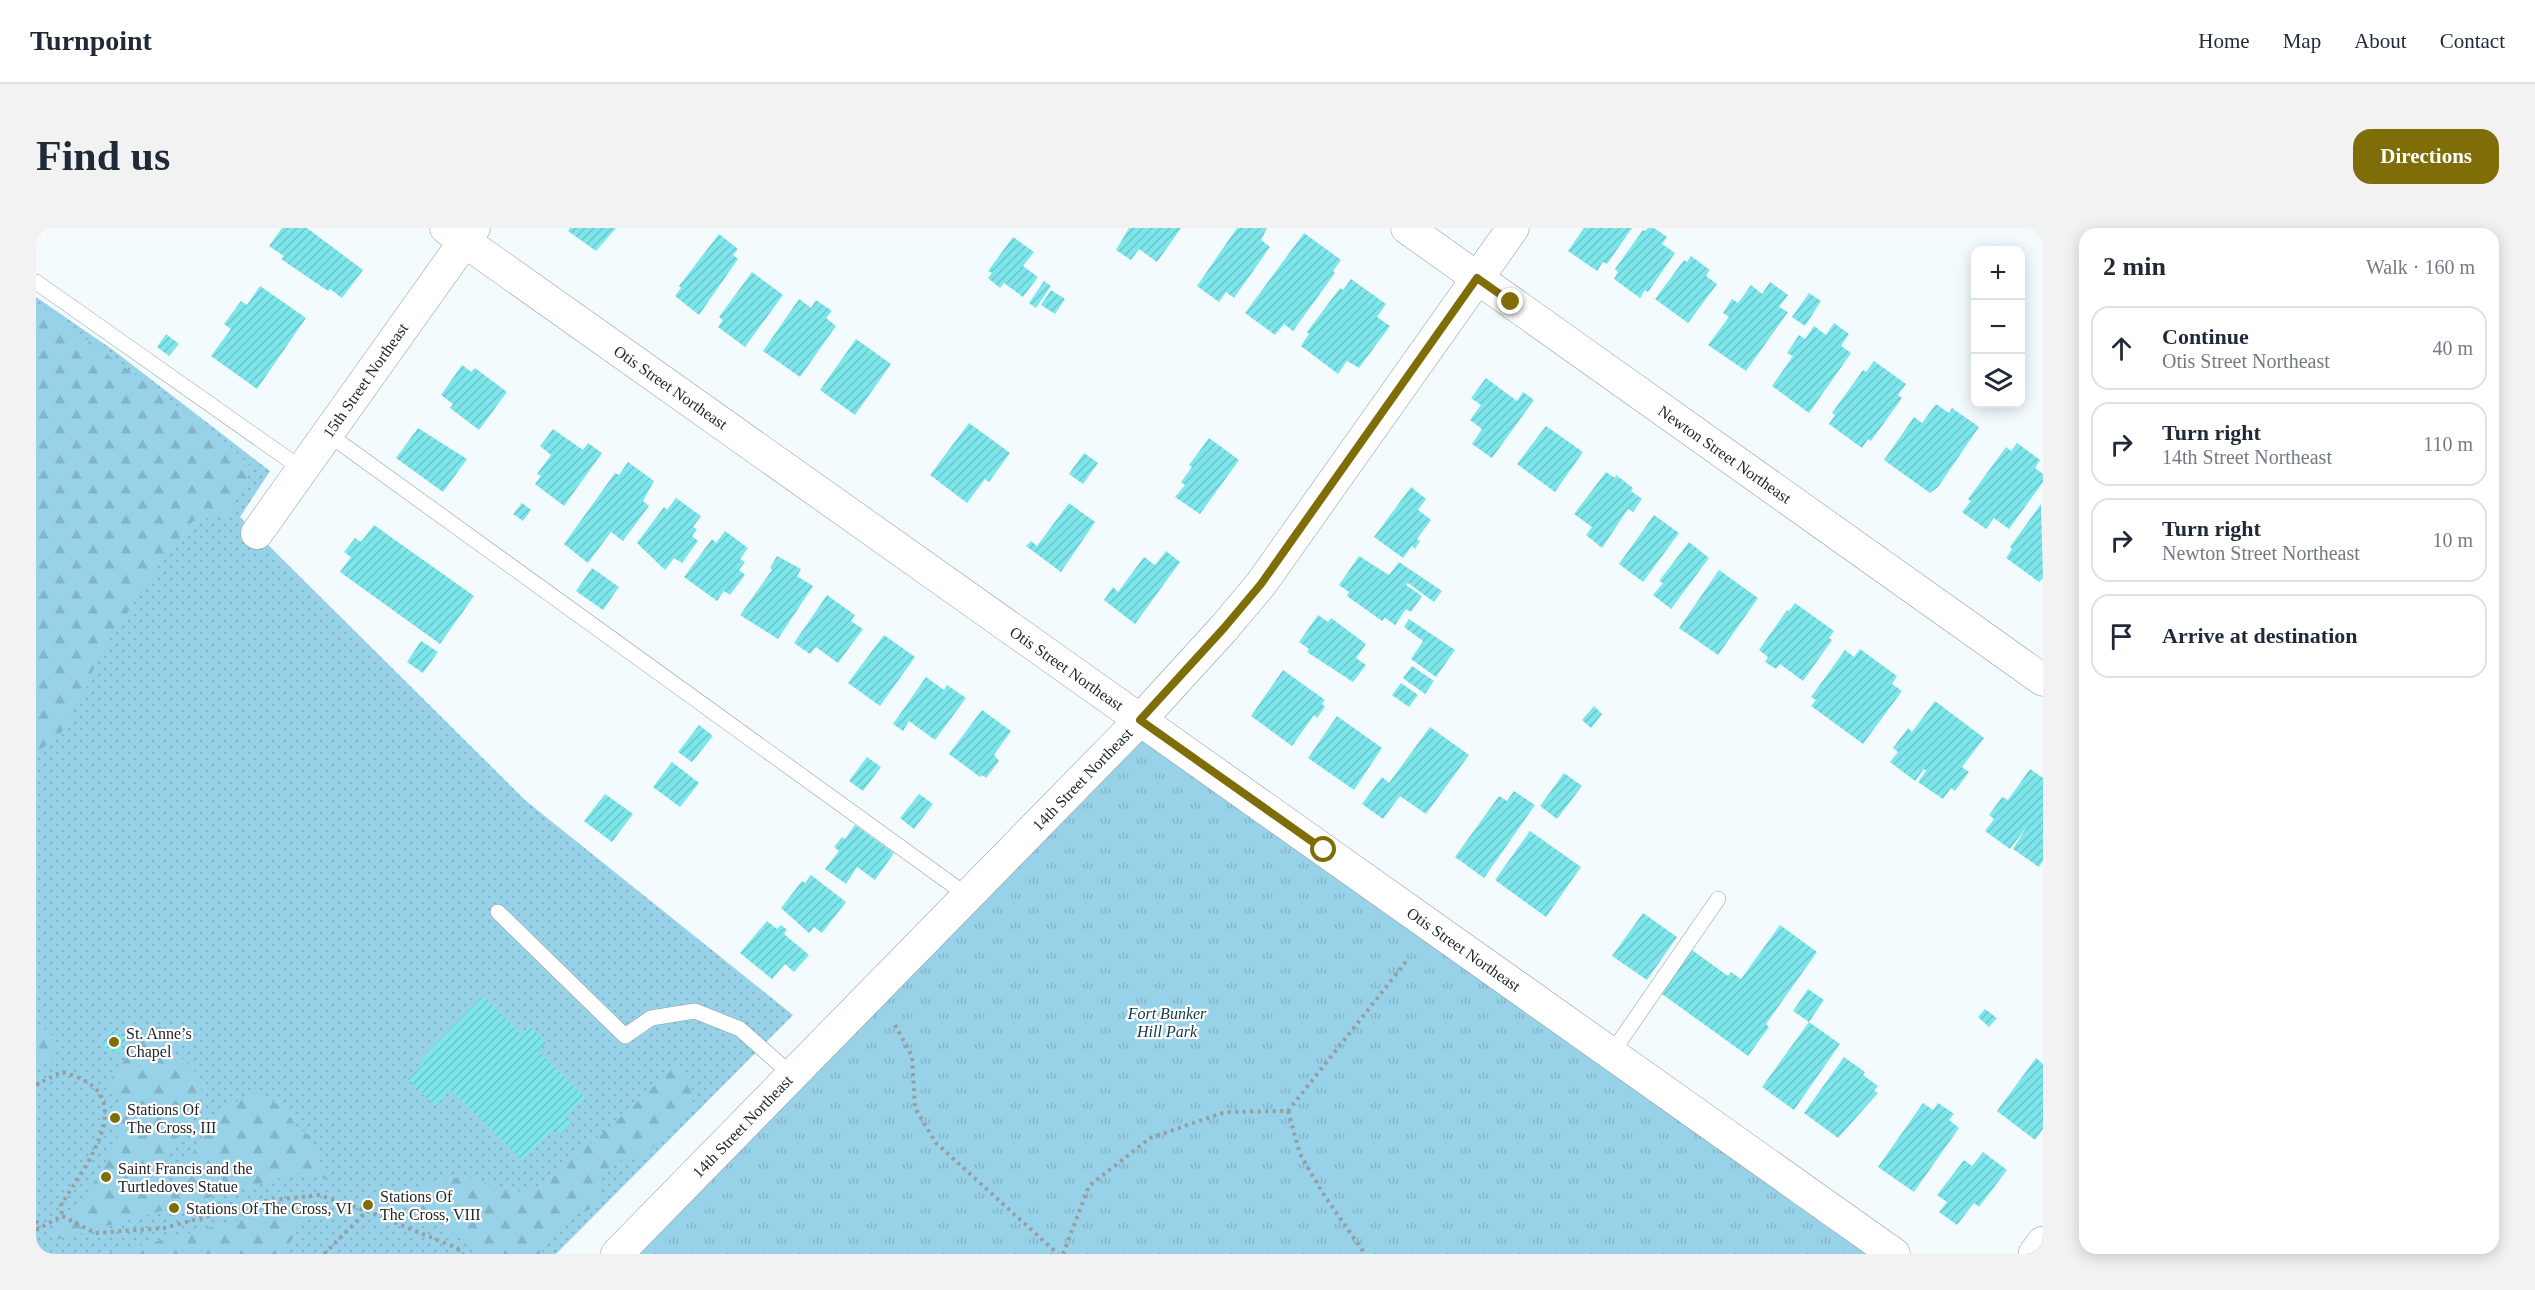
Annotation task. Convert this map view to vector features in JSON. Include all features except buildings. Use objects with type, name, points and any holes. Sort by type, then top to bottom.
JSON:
[{"type":"street","name":"Newton Street Northeast","points":[[1407,228],[2043,680]]},
{"type":"street","name":"14th Street Northeast","points":[[617,1254],[1140,720],[1224,628],[1261,584],[1513,228]]},
{"type":"street","name":"15th Street Northeast","points":[[257,533],[327,434],[462,232]]},
{"type":"street","name":"Otis Street Northeast","points":[[462,232],[1140,720],[1894,1254]]},
{"type":"street","points":[[2035,1254],[2043,1243]]},
{"type":"lane","points":[[36,282],[302,469]]},
{"type":"lane","points":[[327,434],[968,896]]},
{"type":"lane","points":[[1611,1054],[1718,899]]},
{"type":"lane","points":[[498,912],[625,1036],[651,1018],[695,1011],[740,1029],[792,1075]]},
{"type":"path","points":[[1288,1111],[1409,958]]},
{"type":"path","points":[[896,1025],[912,1056],[915,1108],[936,1143],[1058,1254]]},
{"type":"path","points":[[36,1085],[61,1072],[80,1076],[98,1089],[107,1110],[101,1138],[61,1205],[62,1216]]},
{"type":"path","points":[[1063,1254],[1089,1186],[1150,1138],[1225,1112],[1288,1111]]},
{"type":"path","points":[[1288,1111],[1300,1154],[1322,1192],[1365,1254]]},
{"type":"path","points":[[62,1216],[95,1233],[164,1228],[265,1201],[319,1195],[368,1211],[457,1248],[463,1254]]},
{"type":"path","points":[[324,1254],[368,1211]]},
{"type":"path","points":[[36,1230],[62,1216]]},
{"type":"path","points":[[36,1221],[42,1227]]},
{"type":"green space","points":[[36,297],[113,350],[270,471],[240,517],[526,801],[793,1015],[556,1254],[36,1254]]},
{"type":"green space","points":[[36,302],[222,439],[250,466],[246,483],[228,514],[193,521],[165,556],[95,662],[90,681],[60,735],[36,753]]},
{"type":"green space","name":"Fort Bunker Hill Park","points":[[1140,720],[1893,1254],[617,1254]]},
{"type":"green space","points":[[152,1023],[163,1028],[166,1036],[161,1047],[187,1061],[204,1083],[184,1125],[156,1170],[153,1179],[155,1188],[163,1189],[171,1183],[222,1112],[249,1093],[263,1094],[285,1110],[295,1125],[310,1136],[319,1159],[331,1175],[326,1179],[299,1173],[52,1241],[52,1237],[88,1191],[111,1154],[118,1136],[121,1117],[118,1098],[110,1084],[112,1077]]},
{"type":"green space","points":[[36,1024],[49,1033],[57,1048],[53,1058],[36,1068]]},
{"type":"green space","points":[[678,1063],[685,1072],[693,1099],[686,1113],[646,1154],[615,1163],[608,1168],[602,1178],[596,1203],[559,1225],[540,1254],[480,1254],[428,1214],[384,1197],[397,1191],[449,1178],[466,1177],[512,1192],[536,1190],[629,1110]]},
{"type":"green space","points":[[295,1206],[301,1215],[299,1227],[284,1254],[107,1254]]},
{"type":"place","name":"St. Anne’s Chapel","points":[[114,1042]]},
{"type":"place","name":"Stations Of The Cross, III","points":[[115,1118]]},
{"type":"place","name":"Saint Francis and the Turtledoves Statue","points":[[106,1177]]},
{"type":"place","name":"Stations Of The Cross, VIII","points":[[368,1205]]},
{"type":"place","name":"Stations Of The Cross, VI","points":[[174,1208]]},
{"type":"route","points":[[1324,850],[1140,720],[1261,584],[1477,278],[1511,302]]}]
